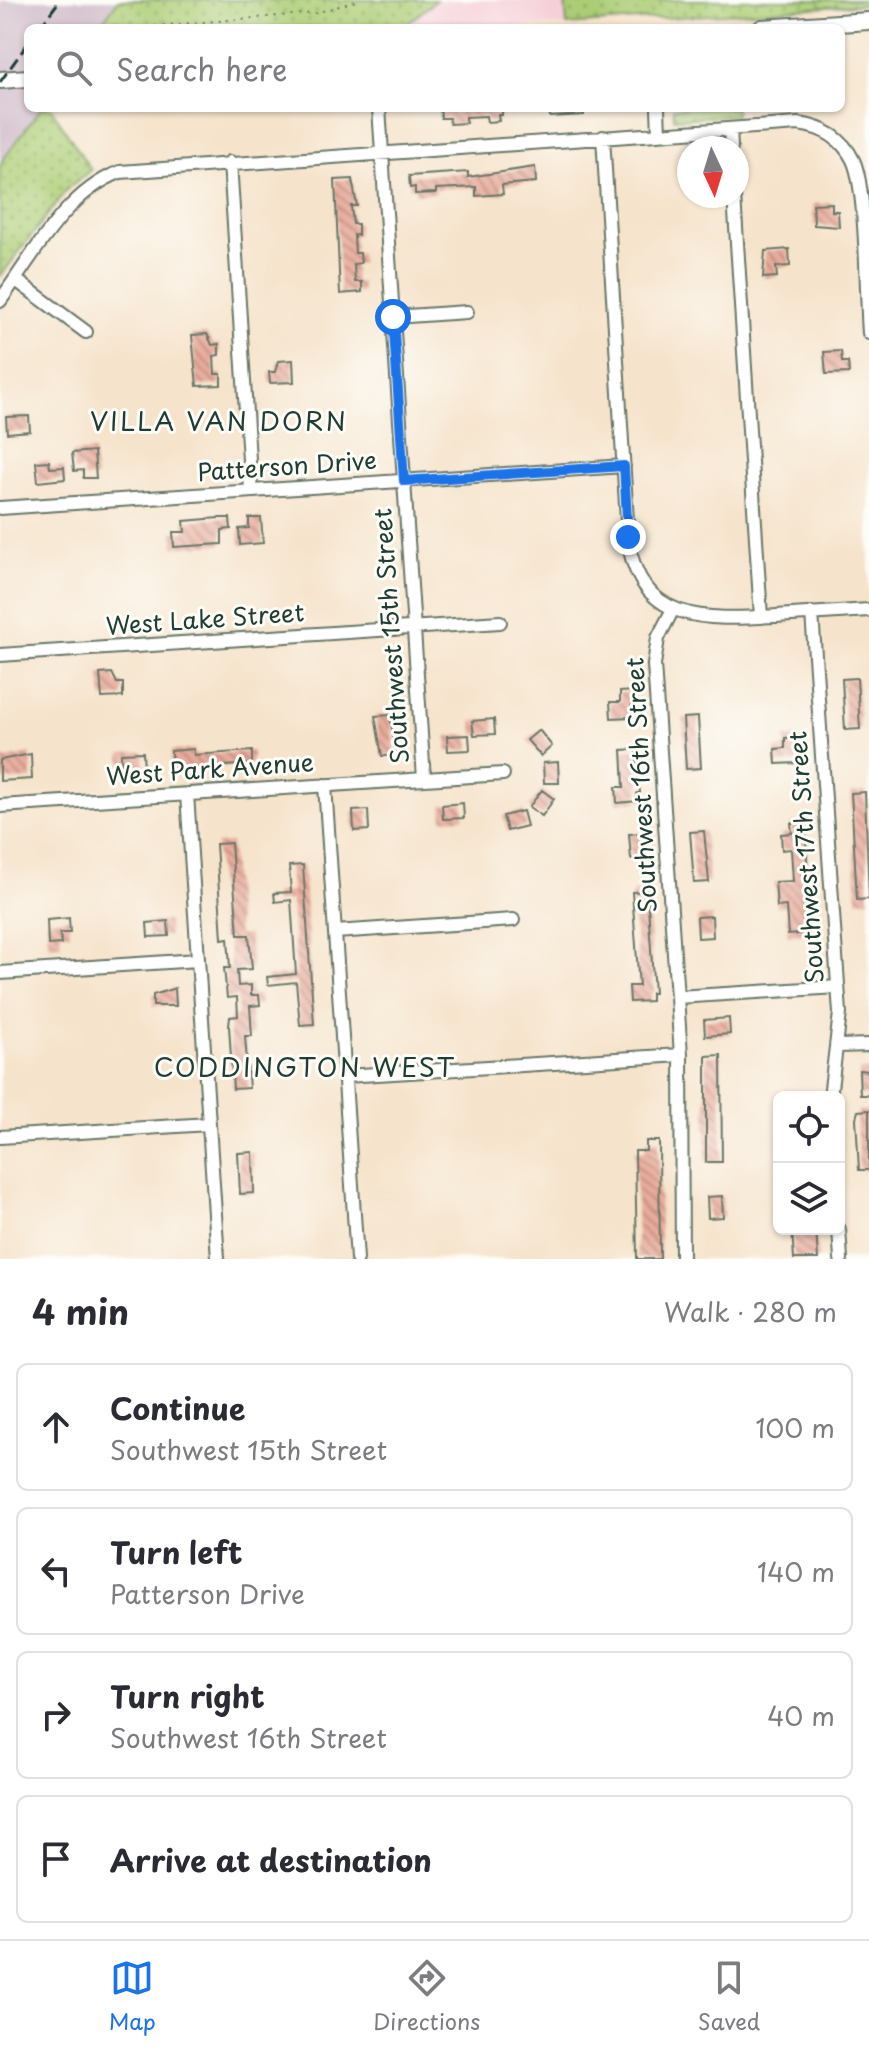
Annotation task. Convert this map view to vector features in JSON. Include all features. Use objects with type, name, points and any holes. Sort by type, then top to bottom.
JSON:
[{"type":"main road","points":[[823,24],[869,21]]},
{"type":"main road","points":[[0,80],[24,78]]},
{"type":"street","name":"Southwest 15th Street","points":[[379,112],[424,779]]},
{"type":"street","points":[[658,112],[659,134]]},
{"type":"street","points":[[0,301],[77,198],[104,178],[135,169],[798,124],[812,126],[836,138],[848,150],[858,175],[867,262],[869,333]]},
{"type":"street","points":[[730,129],[730,136]]},
{"type":"street","points":[[603,137],[633,562],[647,587],[673,609],[712,620],[869,610]]},
{"type":"street","points":[[230,162],[251,491]]},
{"type":"street","points":[[735,208],[761,617]]},
{"type":"street","points":[[16,280],[86,332]]},
{"type":"street","points":[[393,317],[467,312]]},
{"type":"street","name":"Patterson Drive","points":[[0,508],[624,466]]},
{"type":"street","name":"Southwest 16th Street","points":[[673,609],[658,638],[654,665],[681,1055],[682,1259]]},
{"type":"street","name":"Southwest 17th Street","points":[[812,613],[838,987],[838,1046],[831,1091]]},
{"type":"street","name":"West Lake Street","points":[[0,655],[500,622]]},
{"type":"street","name":"West Park Avenue","points":[[0,806],[503,774]]},
{"type":"street","points":[[325,785],[357,1259]]},
{"type":"street","points":[[187,794],[218,1259]]},
{"type":"street","points":[[335,932],[513,920]]},
{"type":"street","points":[[0,973],[198,960]]},
{"type":"street","points":[[677,997],[838,987]]},
{"type":"street","points":[[838,1046],[869,1045]]},
{"type":"street","points":[[345,1076],[681,1055]]},
{"type":"street","points":[[0,1137],[209,1124]]},
{"type":"street","points":[[839,1235],[841,1259]]},
{"type":"path","points":[[180,24],[316,13],[359,0]]},
{"type":"shaded area","points":[[3,0],[118,0],[101,24],[24,24],[24,112],[38,112],[0,164],[0,4]]},
{"type":"shaded area","points":[[436,0],[565,0],[567,24],[407,24]]},
{"type":"green space","points":[[118,0],[436,0],[407,24],[101,24]]},
{"type":"green space","points":[[565,0],[869,0],[869,4],[567,24]]},
{"type":"green space","points":[[38,112],[54,112],[91,170],[68,188],[0,277],[0,164]]},
{"type":"green space","points":[[673,112],[736,112],[736,115],[674,119]]},
{"type":"building","points":[[440,112],[502,112],[498,115],[499,121],[487,122],[486,116],[465,117],[466,123],[450,124],[449,118],[441,118]]},
{"type":"building","points":[[549,112],[584,112],[584,115],[550,117]]},
{"type":"building","points":[[535,167],[536,182],[502,185],[503,194],[476,196],[476,187],[436,189],[436,193],[415,194],[415,187],[410,188],[409,176],[468,172],[468,177]]},
{"type":"building","points":[[352,179],[357,206],[351,206],[353,224],[358,224],[358,235],[354,235],[355,253],[360,253],[361,263],[354,264],[355,282],[362,282],[362,292],[340,294],[335,180]]},
{"type":"building","points":[[832,203],[832,211],[838,211],[839,227],[814,225],[813,204]]},
{"type":"building","points":[[789,249],[790,266],[776,267],[777,277],[763,278],[765,251]]},
{"type":"building","points":[[207,334],[212,345],[219,344],[219,355],[214,356],[215,374],[221,374],[221,385],[197,386],[192,335]]},
{"type":"building","points":[[841,351],[842,362],[848,362],[849,373],[826,374],[824,352]]},
{"type":"building","points":[[293,360],[294,382],[270,383],[269,372],[275,372],[278,361]]},
{"type":"building","points":[[29,416],[30,431],[7,433],[6,417]]},
{"type":"building","points":[[94,451],[96,478],[83,478],[83,470],[74,471],[72,453]]},
{"type":"building","points":[[49,461],[50,468],[64,467],[65,479],[38,482],[36,462]]},
{"type":"building","points":[[230,518],[231,529],[222,530],[222,544],[174,547],[173,532],[185,532],[184,521]]},
{"type":"building","points":[[249,518],[261,518],[263,543],[240,545],[239,529],[249,528]]},
{"type":"building","points":[[112,673],[117,683],[123,683],[123,697],[102,698],[100,674]]},
{"type":"building","points":[[857,678],[860,729],[845,730],[842,679]]},
{"type":"building","points":[[633,691],[631,717],[611,718],[610,702],[620,702],[620,692]]},
{"type":"building","points":[[390,715],[396,756],[382,756],[375,716]]},
{"type":"building","points":[[698,717],[701,768],[686,769],[683,718]]},
{"type":"building","points":[[494,719],[495,734],[474,735],[472,721]]},
{"type":"building","points":[[539,730],[552,746],[541,756],[527,740]]},
{"type":"building","points":[[469,735],[470,750],[448,751],[447,736]]},
{"type":"building","points":[[798,737],[797,763],[776,764],[775,749],[785,748],[785,738]]},
{"type":"building","points":[[194,749],[194,755],[252,751],[252,764],[172,770],[171,751]]},
{"type":"building","points":[[636,749],[638,801],[617,803],[616,787],[624,787],[622,750]]},
{"type":"building","points":[[143,752],[144,769],[122,773],[121,753]]},
{"type":"building","points":[[31,754],[32,779],[0,781],[0,760]]},
{"type":"building","points":[[558,762],[559,783],[544,783],[543,763]]},
{"type":"building","points":[[542,790],[554,799],[542,816],[529,807]]},
{"type":"building","points":[[865,792],[869,899],[857,900],[851,793]]},
{"type":"building","points":[[463,803],[464,818],[443,819],[442,805]]},
{"type":"building","points":[[368,810],[369,830],[354,831],[353,811]]},
{"type":"building","points":[[523,811],[527,826],[507,831],[503,816]]},
{"type":"building","points":[[791,823],[805,823],[811,925],[808,925],[809,933],[788,935],[786,906],[777,907],[775,882],[793,881],[791,849],[782,850],[781,834],[792,833]]},
{"type":"building","points":[[704,831],[709,882],[694,883],[690,832]]},
{"type":"building","points":[[643,833],[645,858],[631,859],[629,834]]},
{"type":"building","points":[[231,843],[238,935],[249,935],[252,969],[237,970],[238,986],[251,985],[251,995],[259,995],[260,1005],[250,1006],[252,1036],[245,1036],[249,1088],[233,1089],[229,1026],[230,1017],[238,1016],[237,997],[227,998],[224,968],[230,968],[228,938],[222,939],[216,844]]},
{"type":"building","points":[[303,865],[314,1024],[300,1025],[296,982],[268,985],[267,977],[296,974],[291,900],[275,902],[274,893],[291,892],[289,866]]},
{"type":"building","points":[[647,891],[654,993],[651,993],[651,1001],[630,1002],[629,986],[639,986],[632,892]]},
{"type":"building","points":[[712,916],[713,937],[698,938],[697,917]]},
{"type":"building","points":[[69,918],[70,933],[60,933],[61,944],[48,945],[47,920]]},
{"type":"building","points":[[168,921],[169,936],[148,937],[147,923]]},
{"type":"building","points":[[175,988],[176,1006],[153,1006],[153,995]]},
{"type":"building","points":[[729,1018],[730,1034],[705,1036],[704,1020]]},
{"type":"building","points":[[721,1055],[722,1162],[706,1162],[706,1056]]},
{"type":"building","points":[[859,1070],[869,1071],[869,1095],[860,1095]]},
{"type":"building","points":[[869,1110],[869,1170],[859,1170],[856,1118],[858,1111]]},
{"type":"building","points":[[646,1141],[659,1141],[660,1259],[637,1259],[635,1151],[646,1151]]},
{"type":"building","points":[[253,1152],[254,1193],[240,1194],[238,1153]]},
{"type":"building","points":[[722,1196],[723,1217],[708,1218],[707,1197]]},
{"type":"building","points":[[792,1235],[816,1235],[818,1259],[794,1259]]},
{"type":"railway","points":[[42,24],[60,0]]},
{"type":"railway","points":[[0,82],[24,49]]},
{"type":"district","name":"VILLA VAN DORN","points":[[219,422]]},
{"type":"district","name":"CODDINGTON WEST","points":[[305,1068]]},
{"type":"route","points":[[393,317],[404,481],[624,466],[628,537]]}]
